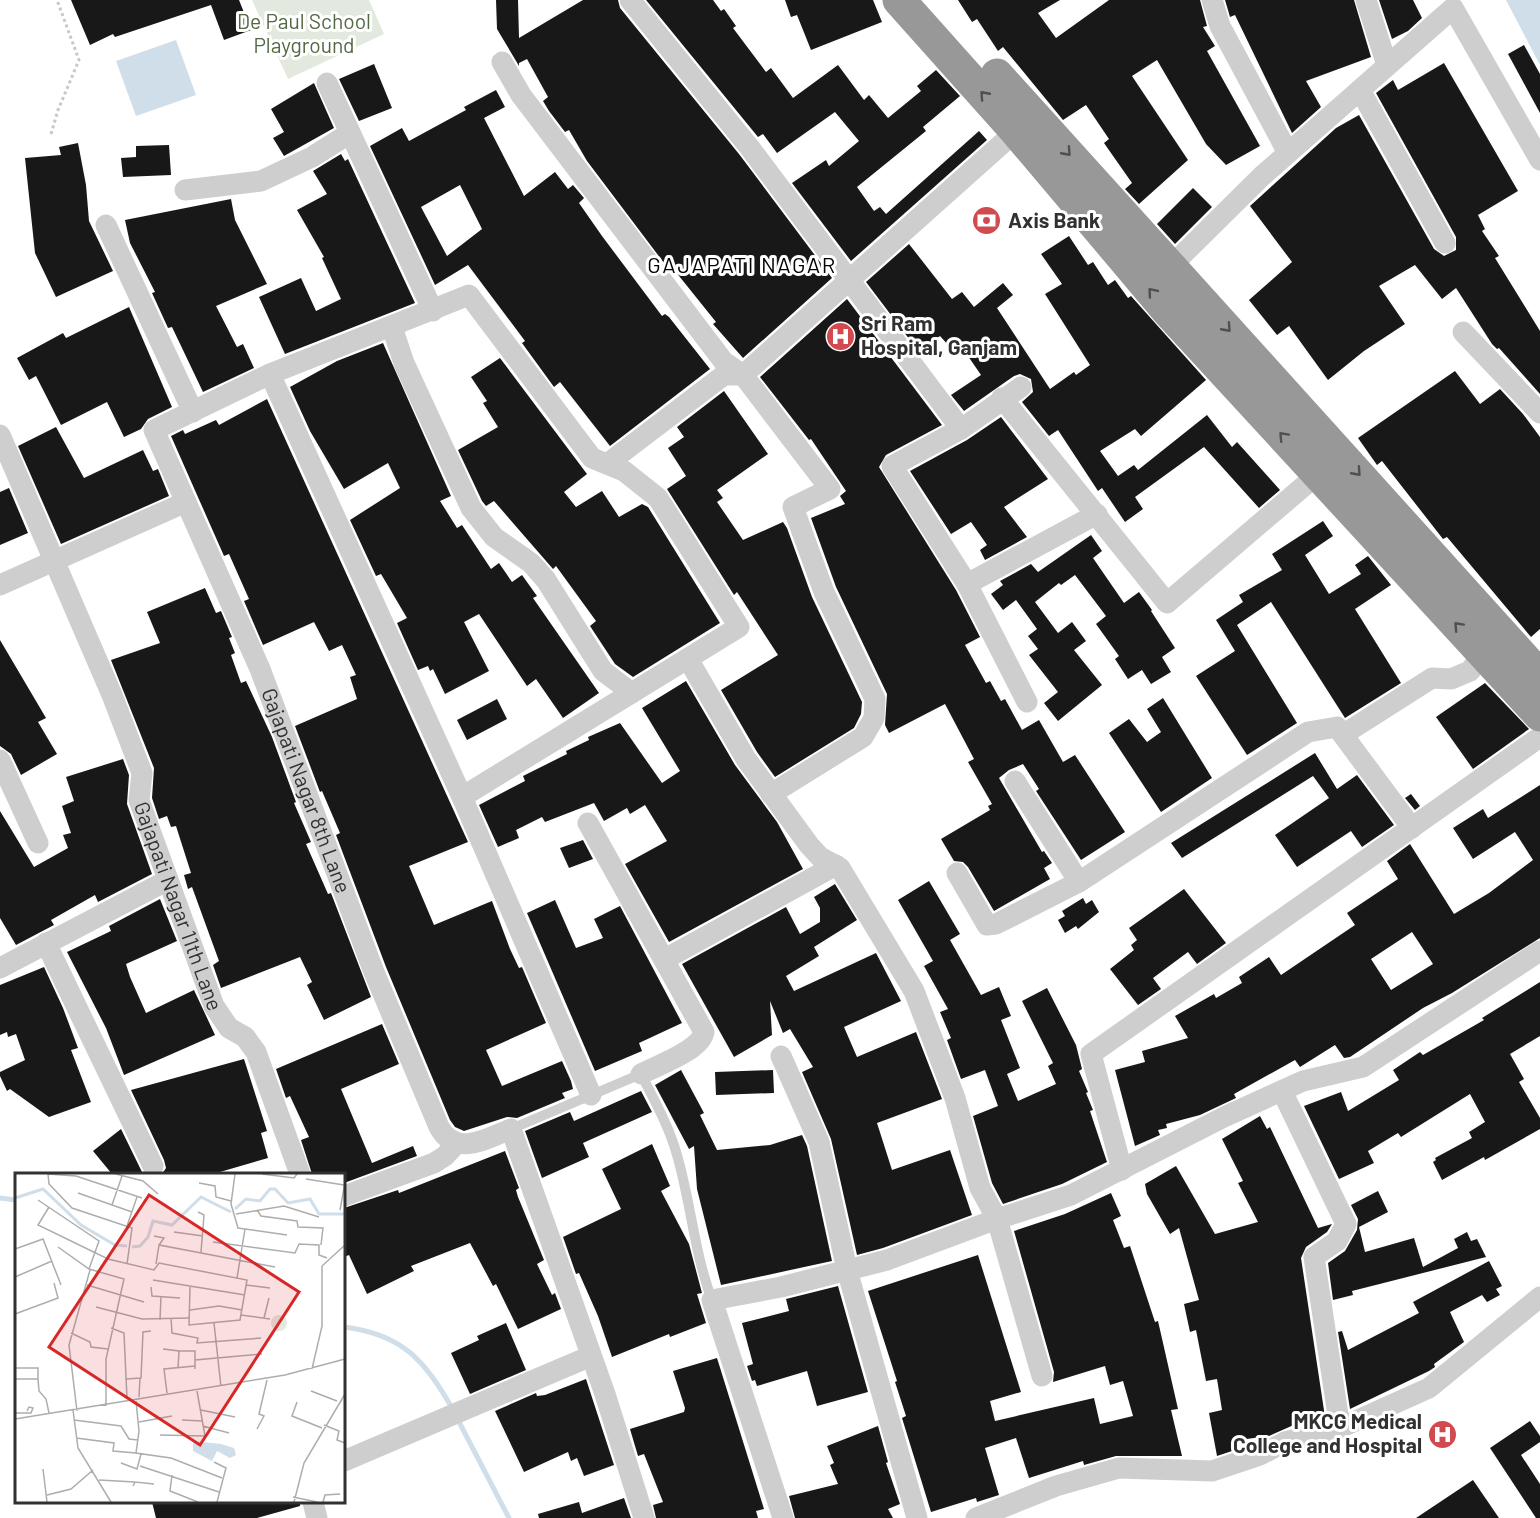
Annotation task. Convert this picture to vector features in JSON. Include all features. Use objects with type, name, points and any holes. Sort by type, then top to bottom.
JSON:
[{"type":"highway","points":[[899,0],[1171,266],[1535,660]]},
{"type":"highway","points":[[929,0],[1168,311],[1540,715]]},
{"type":"street","points":[[630,0],[750,148],[961,429]]},
{"type":"street","points":[[1212,0],[1220,26],[1288,153]]},
{"type":"street","points":[[1366,0],[1387,65]]},
{"type":"street","points":[[1171,266],[1288,153],[1454,8],[1540,160]]},
{"type":"street","points":[[502,62],[521,95],[724,362],[743,375],[830,489],[793,507],[824,592],[875,699],[874,718],[863,737],[771,794]]},
{"type":"street","points":[[327,83],[433,311]]},
{"type":"street","points":[[1360,90],[1445,243]]},
{"type":"street","points":[[607,464],[724,375],[743,375],[1025,123]]},
{"type":"street","points":[[185,190],[261,181],[312,156],[350,133]]},
{"type":"street","points":[[106,225],[193,412],[270,374],[469,296],[592,458],[634,478],[658,498],[739,627],[462,797]]},
{"type":"street","points":[[392,327],[404,363],[471,508],[494,537],[531,562],[546,580],[603,672],[632,693]]},
{"type":"street","points":[[1463,332],[1540,413]]},
{"type":"street","points":[[270,374],[462,797],[591,1095]]},
{"type":"street","points":[[1021,387],[1002,398],[961,429],[892,466],[967,584],[1027,702]]},
{"type":"street","points":[[1002,398],[1167,603],[1318,474]]},
{"type":"street","name":"Gajapati Nagar 8th Lane","points":[[193,412],[154,430],[260,669],[374,972],[435,1117],[443,1134],[458,1144]]},
{"type":"street","name":"Gajapati Nagar 11th Lane","points":[[0,435],[112,694],[142,773],[139,800],[214,1006],[229,1028],[245,1037],[256,1052],[300,1173]]},
{"type":"street","points":[[0,585],[186,502]]},
{"type":"street","points":[[967,584],[1097,514]]},
{"type":"street","points":[[1344,734],[1432,678],[1451,679],[1470,671],[1483,654]]},
{"type":"street","points":[[688,659],[746,759],[817,853],[836,865],[914,991],[955,1098],[980,1188],[997,1219],[1042,1376]]},
{"type":"street","points":[[957,873],[987,925],[996,924],[1079,882],[1308,732],[1337,727],[1412,828]]},
{"type":"street","points":[[1122,1170],[1091,1054],[1540,737]]},
{"type":"street","points":[[0,760],[38,843]]},
{"type":"street","points":[[1016,781],[1079,882]]},
{"type":"street","points":[[588,823],[703,1027],[703,1036],[694,1047],[641,1074]]},
{"type":"street","points":[[665,959],[836,865]]},
{"type":"street","points":[[0,968],[168,880]]},
{"type":"street","points":[[46,943],[153,1166]]},
{"type":"street","points":[[783,1518],[712,1300],[781,1287],[887,1260],[997,1219],[1071,1195],[1282,1090],[1303,1081],[1363,1067],[1540,951]]},
{"type":"street","points":[[781,1056],[819,1142],[847,1270],[917,1518]]},
{"type":"street","points":[[1282,1090],[1346,1224],[1337,1241],[1314,1257],[1340,1428]]},
{"type":"street","points":[[345,1196],[434,1163],[458,1144],[473,1143],[511,1129],[591,1356],[644,1518]]},
{"type":"street","points":[[976,1518],[1056,1486],[1119,1468],[1212,1471],[1260,1455],[1285,1442],[1340,1428],[1429,1388],[1540,1297]]},
{"type":"street","points":[[345,1461],[591,1356]]},
{"type":"street","points":[[313,1503],[317,1518]]},
{"type":"lane","points":[[511,1129],[641,1074],[672,1137],[683,1178],[698,1259],[712,1300]]},
{"type":"path","points":[[51,134],[58,110],[79,60],[57,0]]},
{"type":"green space","name":"De Paul School Playground","points":[[252,0],[369,0],[384,34],[288,79]]},
{"type":"shaded area","points":[[1506,0],[1540,0],[1540,65]]},
{"type":"shaded area","points":[[176,40],[196,95],[136,116],[116,61]]},
{"type":"building","points":[[71,0],[239,0],[251,30],[224,40],[211,5],[115,37],[113,34],[90,45]]},
{"type":"building","points":[[496,0],[518,0],[519,38],[583,0],[618,0],[620,8],[739,154],[832,278],[743,358],[713,324],[716,322],[667,261],[664,263],[587,161],[569,130],[565,132],[549,111],[543,101],[548,97],[527,59],[519,63],[519,66],[497,29]]},
{"type":"building","points":[[646,0],[713,0],[721,11],[724,9],[736,26],[733,28],[766,72],[771,68],[793,98],[838,65],[864,100],[869,95],[888,118],[921,91],[917,86],[936,70],[960,96],[923,127],[926,131],[857,187],[874,211],[880,207],[886,214],[979,131],[987,140],[851,261],[792,183],[826,160],[829,166],[859,141],[835,112],[777,153],[763,134],[758,137]]},
{"type":"building","points":[[785,0],[873,0],[882,22],[811,50],[797,15],[791,17]]},
{"type":"building","points":[[958,0],[1060,0],[1038,13],[1056,38],[1109,0],[1200,0],[1207,26],[1203,27],[1215,46],[1207,51],[1260,146],[1226,165],[1206,144],[1157,60],[1132,76],[1188,160],[1139,204],[1125,189],[1132,183],[1104,143],[1109,139],[1086,105],[1063,120],[1003,47],[998,51],[977,19],[972,22]]},
{"type":"building","points":[[1225,0],[1354,0],[1371,57],[1306,81],[1321,107],[1292,133],[1235,15],[1230,17]]},
{"type":"building","points":[[1379,0],[1413,0],[1422,18],[1408,31],[1392,39]]},
{"type":"building","points":[[1524,45],[1540,74],[1540,113],[1508,54]]},
{"type":"building","points":[[1444,63],[1518,191],[1478,215],[1485,229],[1482,231],[1499,256],[1495,258],[1540,331],[1540,394],[1499,348],[1497,349],[1492,344],[1456,288],[1442,299],[1415,265],[1379,286],[1405,324],[1364,351],[1328,380],[1289,326],[1277,335],[1249,300],[1292,262],[1250,206],[1336,128],[1359,115],[1434,249],[1444,256],[1456,250],[1456,237],[1376,93],[1393,80],[1398,90]]},
{"type":"building","points":[[374,64],[392,108],[359,121],[339,79]]},
{"type":"building","points":[[314,83],[334,128],[284,156],[273,138],[284,132],[271,109]]},
{"type":"building","points":[[496,90],[505,107],[484,118],[524,196],[555,172],[568,189],[573,185],[584,198],[579,203],[602,236],[662,316],[665,314],[669,317],[710,369],[610,446],[560,382],[554,387],[522,343],[525,341],[468,265],[435,285],[370,146],[402,128],[409,141],[466,110],[464,107]],"holes":[[[460,185],[482,229],[447,256],[421,207]]]},
{"type":"building","points":[[78,143],[86,185],[89,221],[113,271],[56,297],[35,253],[25,158],[61,155],[59,147]]},
{"type":"building","points":[[169,145],[171,175],[123,177],[121,158],[136,157],[136,146]]},
{"type":"building","points":[[341,154],[345,161],[348,159],[415,303],[285,354],[259,297],[301,278],[316,311],[341,299],[322,258],[324,257],[297,210],[327,194],[313,171]]},
{"type":"building","points":[[1193,188],[1212,207],[1175,244],[1157,224]]},
{"type":"building","points":[[231,199],[235,220],[267,284],[216,306],[237,347],[243,344],[254,368],[203,392],[172,327],[168,328],[152,293],[155,292],[130,243],[125,220]]},
{"type":"building","points":[[1069,236],[1088,265],[1093,262],[1108,285],[1115,280],[1128,298],[1131,296],[1206,380],[1141,436],[1135,429],[1100,451],[1118,476],[1134,465],[1138,470],[1207,415],[1232,447],[1237,442],[1280,490],[1259,508],[1204,447],[1135,497],[1143,509],[1125,522],[1102,488],[1098,491],[1058,430],[1049,436],[1022,402],[1033,392],[1031,379],[1020,374],[1014,376],[964,411],[951,395],[981,375],[957,340],[949,346],[940,336],[919,352],[866,282],[909,244],[952,299],[962,292],[974,307],[1003,283],[1013,295],[997,308],[1050,389],[1074,372],[1076,375],[1090,365],[1045,294],[1062,284],[1041,254]]},
{"type":"building","points":[[847,299],[942,425],[886,455],[879,467],[956,590],[980,637],[965,645],[986,683],[990,681],[1001,701],[1005,699],[1022,730],[1039,720],[1063,762],[1075,755],[1125,832],[1081,860],[1036,791],[1039,789],[1023,764],[1009,770],[999,778],[1042,852],[1044,851],[1052,863],[1044,868],[1050,879],[994,911],[968,867],[963,862],[954,861],[941,839],[990,810],[988,806],[992,804],[968,762],[974,759],[945,704],[889,733],[885,725],[887,694],[836,587],[811,518],[845,504],[840,496],[846,491],[811,439],[809,440],[760,377]]},
{"type":"building","points":[[129,307],[172,407],[148,419],[141,429],[124,437],[107,402],[61,425],[36,376],[29,380],[17,358],[63,333],[66,338]]},
{"type":"building","points":[[383,343],[451,496],[440,501],[457,528],[462,525],[491,569],[499,563],[512,582],[522,575],[537,596],[533,598],[599,693],[563,718],[536,679],[527,686],[479,614],[464,622],[489,671],[445,694],[433,669],[430,671],[428,666],[418,670],[397,623],[407,618],[381,574],[376,576],[350,520],[400,488],[388,463],[344,489],[310,431],[290,387],[337,361]]},
{"type":"building","points":[[500,358],[587,474],[564,492],[576,507],[602,491],[619,517],[642,504],[648,507],[720,623],[633,677],[615,664],[590,626],[596,621],[556,566],[553,569],[494,501],[486,506],[482,501],[458,450],[498,427],[483,403],[487,401],[471,377]]},
{"type":"building","points":[[1455,371],[1480,404],[1500,389],[1540,437],[1540,629],[1531,637],[1447,537],[1443,539],[1382,461],[1377,465],[1358,438]]},
{"type":"building","points":[[724,391],[768,454],[717,490],[723,498],[717,502],[743,540],[783,522],[812,597],[862,702],[861,714],[854,728],[775,777],[757,752],[721,690],[778,655],[737,592],[734,595],[667,489],[686,476],[668,448],[684,437],[677,427]]},
{"type":"building","points":[[267,399],[468,842],[409,866],[434,925],[492,901],[510,949],[519,968],[522,967],[546,1023],[486,1050],[502,1086],[562,1061],[571,1081],[573,1089],[562,1093],[565,1098],[517,1118],[507,1117],[464,1131],[455,1127],[450,1120],[386,967],[336,835],[340,833],[322,791],[320,792],[295,726],[357,699],[350,677],[356,675],[342,645],[329,651],[314,622],[263,645],[244,601],[249,599],[229,554],[224,556],[171,436],[183,430],[185,434],[216,420],[219,425]]},
{"type":"building","points":[[1001,417],[1048,479],[1004,507],[1027,537],[985,560],[980,550],[987,545],[971,522],[951,534],[910,471],[967,440]]},
{"type":"building","points":[[56,427],[84,478],[143,450],[153,471],[158,469],[169,496],[61,544],[18,446]]},
{"type":"building","points":[[9,488],[28,533],[0,545],[0,492]]},
{"type":"building","points":[[1323,521],[1333,536],[1305,555],[1329,594],[1361,574],[1355,565],[1368,556],[1391,585],[1355,609],[1401,683],[1345,718],[1271,602],[1237,625],[1297,723],[1247,755],[1196,676],[1235,651],[1216,620],[1243,602],[1239,595],[1282,570],[1272,554]]},
{"type":"building","points":[[1091,535],[1102,551],[1093,558],[1124,603],[1139,592],[1175,648],[1162,657],[1171,672],[1151,684],[1142,670],[1128,679],[1115,659],[1119,656],[1096,624],[1106,616],[1075,575],[1061,585],[1059,583],[1035,602],[1058,633],[1072,622],[1086,641],[1074,650],[1102,685],[1058,721],[1044,703],[1058,692],[1029,655],[1038,649],[1028,636],[1037,629],[1016,600],[1003,610],[991,594],[1003,585],[1000,581],[1031,564],[1038,572]]},
{"type":"building","points":[[205,588],[216,613],[221,611],[232,637],[229,638],[235,653],[231,655],[241,683],[246,681],[272,737],[296,802],[294,803],[311,842],[306,844],[328,894],[331,893],[371,997],[324,1020],[307,985],[312,982],[300,957],[221,988],[213,965],[219,961],[192,887],[188,889],[184,875],[191,873],[176,826],[171,827],[167,816],[159,819],[152,798],[154,768],[111,660],[160,643],[147,612]]},
{"type":"building","points":[[0,640],[46,718],[38,722],[57,754],[21,775],[11,754],[0,746]]},
{"type":"building","points":[[686,681],[735,765],[777,822],[803,869],[669,942],[625,864],[667,841],[645,805],[630,814],[627,808],[604,821],[594,803],[545,822],[542,817],[516,830],[519,838],[498,847],[479,805],[525,781],[523,776],[567,754],[566,751],[589,740],[588,737],[620,723],[662,783],[680,771],[642,708]]},
{"type":"building","points":[[1485,683],[1529,729],[1473,769],[1436,717]]},
{"type":"building","points":[[1163,698],[1212,778],[1161,812],[1109,733],[1129,719],[1147,742],[1161,732],[1147,709]]},
{"type":"building","points":[[497,699],[507,719],[467,740],[457,720]]},
{"type":"building","points":[[1315,753],[1337,789],[1357,775],[1394,825],[1362,847],[1351,831],[1297,867],[1275,835],[1329,798],[1313,776],[1182,858],[1171,843]]},
{"type":"building","points":[[123,759],[129,775],[127,804],[152,874],[98,902],[95,895],[51,920],[54,925],[16,945],[0,918],[0,811],[34,867],[68,848],[63,835],[71,833],[62,806],[74,801],[66,777]]},
{"type":"building","points":[[1540,785],[1540,938],[1452,993],[1423,1008],[1350,1057],[1344,1058],[1335,1045],[1300,1067],[1295,1060],[1234,1094],[1236,1098],[1200,1115],[1166,1124],[1167,1128],[1158,1130],[1160,1135],[1135,1146],[1115,1070],[1145,1062],[1142,1051],[1188,1038],[1175,1016],[1214,994],[1216,998],[1242,983],[1239,977],[1269,957],[1281,975],[1355,925],[1347,913],[1398,879],[1387,861],[1410,844],[1454,914],[1489,893],[1533,860],[1515,832],[1473,859],[1453,828],[1483,809],[1488,818]],"holes":[[[1412,932],[1433,964],[1391,990],[1371,959]]]},
{"type":"building","points":[[1411,794],[1420,806],[1415,810],[1405,798]]},
{"type":"building","points":[[583,840],[593,859],[569,868],[560,848]]},
{"type":"building","points":[[929,881],[960,934],[950,940],[981,995],[999,987],[1011,1016],[1001,1020],[1020,1068],[1007,1074],[1018,1101],[1056,1084],[1048,1066],[1053,1063],[1022,1001],[1047,988],[1076,1045],[1082,1069],[1079,1071],[1088,1092],[1086,1093],[1093,1110],[1090,1111],[1107,1162],[1062,1184],[1003,1204],[992,1183],[973,1116],[998,1106],[985,1070],[961,1079],[947,1040],[951,1038],[940,1012],[948,1009],[924,966],[933,961],[898,900]]},
{"type":"building","points":[[835,884],[857,920],[814,947],[819,956],[786,976],[794,991],[876,953],[901,1001],[844,1027],[857,1057],[916,1032],[942,1099],[877,1123],[892,1170],[950,1150],[972,1215],[883,1248],[857,1255],[831,1139],[802,1072],[813,1067],[790,1029],[783,1033],[770,1001],[772,1035],[734,1057],[682,964],[786,907],[800,934],[820,922],[820,908],[814,897]]},
{"type":"building","points":[[1184,889],[1226,943],[1197,964],[1188,952],[1153,978],[1161,989],[1138,1005],[1110,969],[1134,950],[1131,945],[1137,940],[1129,928]]},
{"type":"building","points":[[1083,898],[1086,904],[1092,900],[1099,912],[1078,929],[1076,926],[1065,933],[1058,920],[1065,916],[1062,911]]},
{"type":"building","points":[[160,899],[177,941],[126,964],[130,977],[146,1013],[194,990],[215,1035],[124,1075],[106,1028],[67,952],[111,931],[109,926]]},
{"type":"building","points":[[555,900],[576,948],[603,938],[594,919],[620,906],[682,1023],[639,1043],[642,1051],[595,1071],[527,913]]},
{"type":"building","points":[[44,967],[78,1048],[71,1050],[91,1102],[49,1117],[10,1089],[7,1091],[0,1076],[0,1072],[25,1060],[16,1034],[8,1037],[7,1032],[0,1035],[0,985]]},
{"type":"building","points":[[1540,982],[1540,1036],[1510,1054],[1524,1079],[1519,1082],[1540,1118],[1540,1129],[1485,1160],[1484,1157],[1442,1180],[1433,1162],[1435,1158],[1472,1138],[1469,1132],[1485,1122],[1470,1094],[1401,1137],[1398,1133],[1368,1151],[1374,1163],[1339,1179],[1304,1106],[1341,1092],[1348,1111],[1399,1080],[1393,1070],[1420,1052],[1423,1055],[1484,1020],[1482,1018]]},
{"type":"building","points":[[382,1024],[399,1064],[341,1089],[372,1163],[413,1146],[417,1156],[345,1183],[345,1173],[312,1173],[301,1140],[309,1137],[290,1096],[286,1098],[276,1069]]},
{"type":"building","points":[[244,1059],[267,1131],[261,1133],[268,1158],[216,1173],[163,1173],[166,1168],[164,1160],[131,1090]]},
{"type":"building","points":[[681,1070],[704,1113],[700,1115],[717,1150],[770,1145],[802,1135],[807,1146],[832,1261],[721,1285],[697,1189],[694,1146],[689,1149],[655,1085]]},
{"type":"building","points":[[773,1070],[774,1093],[716,1095],[715,1072]]},
{"type":"building","points":[[641,1091],[652,1112],[583,1143],[589,1157],[542,1178],[525,1131],[570,1112],[574,1121]]},
{"type":"building","points":[[1260,1116],[1267,1129],[1270,1127],[1318,1228],[1332,1224],[1327,1232],[1306,1247],[1301,1258],[1325,1417],[1296,1424],[1269,1436],[1239,1440],[1241,1448],[1217,1456],[1209,1413],[1222,1410],[1217,1379],[1206,1381],[1196,1330],[1190,1332],[1184,1304],[1199,1300],[1179,1228],[1170,1234],[1147,1194],[1145,1184],[1176,1166],[1215,1234],[1258,1222],[1238,1183],[1243,1181],[1222,1139]]},
{"type":"building","points":[[121,1129],[143,1173],[111,1173],[93,1151]]},
{"type":"building","points":[[652,1144],[670,1186],[661,1191],[689,1244],[702,1293],[697,1294],[706,1323],[670,1337],[669,1334],[612,1357],[598,1316],[579,1273],[576,1274],[563,1237],[621,1209],[602,1169]]},
{"type":"building","points":[[505,1151],[519,1188],[516,1190],[518,1197],[544,1260],[537,1264],[552,1295],[555,1293],[561,1309],[518,1329],[496,1284],[493,1286],[470,1243],[411,1266],[414,1271],[367,1294],[349,1255],[345,1257],[345,1208],[398,1190],[399,1193]]},
{"type":"building","points":[[1378,1191],[1388,1212],[1359,1227],[1365,1252],[1414,1238],[1423,1267],[1458,1248],[1454,1239],[1467,1232],[1471,1241],[1477,1239],[1486,1257],[1352,1291],[1353,1295],[1333,1300],[1328,1263],[1345,1251],[1357,1230],[1358,1219],[1351,1205]]},
{"type":"building","points":[[1111,1193],[1121,1216],[1113,1220],[1124,1248],[1130,1246],[1155,1322],[1158,1321],[1178,1409],[1171,1410],[1182,1456],[1116,1456],[1084,1465],[1083,1461],[1029,1478],[1016,1438],[985,1448],[999,1495],[977,1502],[976,1498],[931,1512],[902,1418],[906,1416],[895,1382],[897,1381],[868,1291],[978,1255],[1021,1392],[990,1401],[995,1421],[1094,1398],[1100,1424],[1133,1416],[1123,1381],[1110,1385],[1105,1366],[1053,1382],[1054,1372],[1014,1231],[1065,1214]]},
{"type":"building","points":[[1489,1261],[1502,1286],[1496,1289],[1500,1295],[1487,1302],[1482,1295],[1450,1312],[1464,1342],[1434,1364],[1435,1367],[1429,1371],[1350,1409],[1338,1332],[1342,1331],[1348,1350],[1419,1313],[1413,1302]]},
{"type":"building","points":[[838,1286],[868,1392],[817,1406],[807,1371],[757,1386],[755,1380],[752,1381],[747,1366],[753,1364],[742,1323],[789,1311],[786,1299]]},
{"type":"building","points":[[506,1323],[526,1370],[470,1394],[451,1353],[479,1340],[477,1336]]},
{"type":"building","points":[[717,1358],[764,1509],[756,1511],[758,1518],[656,1518],[653,1505],[663,1502],[644,1454],[638,1456],[630,1429],[684,1412],[685,1408],[673,1371]]},
{"type":"building","points":[[586,1379],[614,1465],[584,1476],[577,1458],[571,1461],[568,1452],[524,1472],[495,1411],[536,1393],[537,1396],[545,1395]]},
{"type":"building","points":[[1530,1421],[1540,1436],[1540,1442],[1521,1455],[1540,1484],[1540,1518],[1536,1518],[1490,1448]]},
{"type":"building","points":[[878,1426],[888,1462],[886,1463],[900,1504],[888,1509],[893,1518],[795,1518],[789,1496],[838,1484],[830,1465],[834,1463],[827,1446]]},
{"type":"building","points":[[1473,1480],[1499,1518],[1416,1518]]},
{"type":"building","points":[[624,1498],[631,1518],[539,1518],[538,1514],[579,1502],[582,1513]]},
{"type":"building","points":[[152,1503],[300,1503],[300,1506],[257,1518],[156,1518]]},
{"type":"waterway","points":[[0,1198],[15,1200]]},
{"type":"waterway","points":[[345,1327],[382,1336],[397,1343],[422,1364],[433,1377],[453,1410]]},
{"type":"waterway","points":[[457,1418],[509,1518]]},
{"type":"place","name":"Axis Bank","points":[[987,221]]},
{"type":"place","name":"Sri Ram Hospital, Ganjam","points":[[840,336]]},
{"type":"place","name":"MKCG Medical College and Hospital","points":[[1443,1434]]},
{"type":"district","name":"GAJAPATI NAGAR","points":[[742,265]]}]
